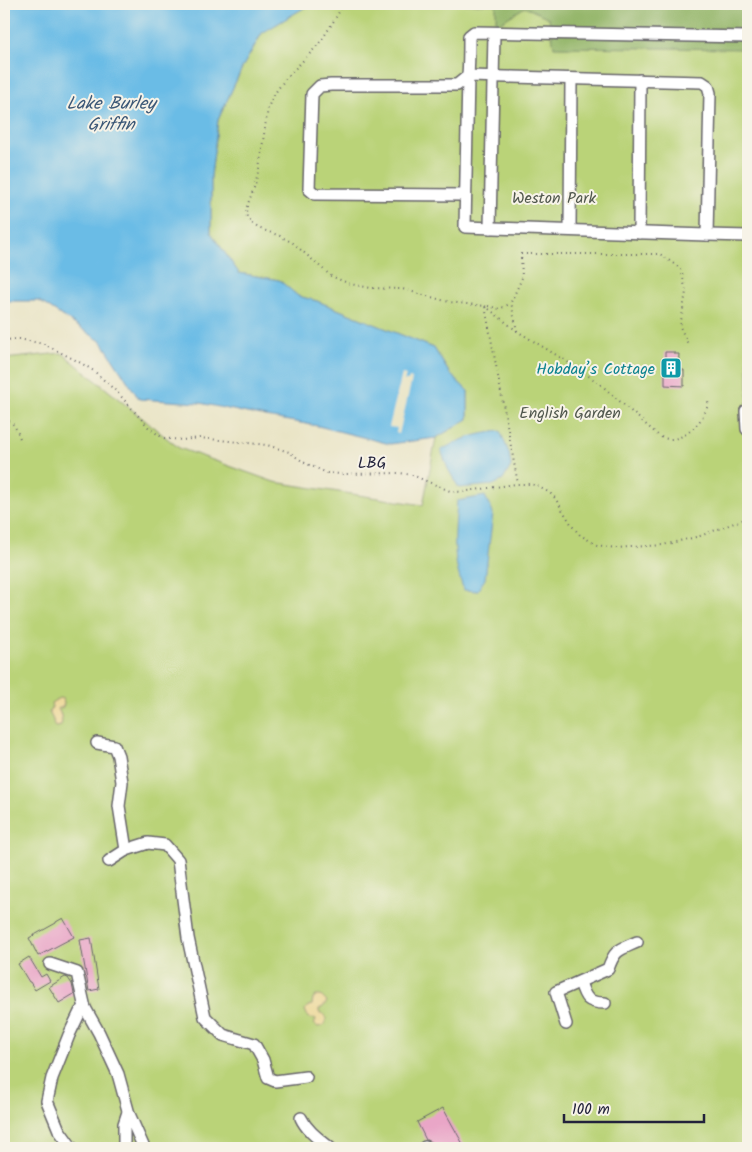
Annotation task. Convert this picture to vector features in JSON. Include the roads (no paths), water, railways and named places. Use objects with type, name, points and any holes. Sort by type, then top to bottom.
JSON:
[{"type":"street","points":[[748,37],[474,32],[469,36],[464,227],[748,236]]},
{"type":"street","points":[[490,228],[494,33]]},
{"type":"street","points":[[465,195],[315,194],[309,189],[312,94],[320,86],[331,85],[457,85],[468,76],[702,82],[708,86],[710,93],[707,235]]},
{"type":"street","points":[[570,230],[571,79]]},
{"type":"street","points":[[640,80],[640,233]]},
{"type":"street","points":[[746,411],[748,430]]},
{"type":"street","points":[[97,743],[114,746],[118,756],[122,782],[120,806],[126,850]]},
{"type":"street","points":[[109,861],[126,850],[148,843],[165,845],[178,860],[188,938],[205,1017],[223,1035],[254,1044],[263,1060],[268,1078],[275,1081],[306,1076]]},
{"type":"street","points":[[566,1024],[556,992],[608,969],[612,957],[617,951],[637,942]]},
{"type":"street","points":[[50,964],[77,973],[86,1008],[118,1074],[128,1112],[144,1148]]},
{"type":"street","points":[[580,982],[583,992],[588,999],[595,1003],[605,1003]]},
{"type":"street","points":[[72,1148],[59,1130],[47,1100],[52,1078],[69,1035],[80,1012],[86,1008]]},
{"type":"street","points":[[124,1148],[124,1124],[128,1112]]},
{"type":"street","points":[[300,1118],[311,1132],[330,1148]]},
{"type":"water","name":"Lake Burley Griffin","points":[[4,4],[309,4],[262,33],[243,66],[218,120],[211,176],[211,233],[239,273],[279,280],[298,296],[317,301],[434,348],[450,374],[468,391],[468,419],[436,438],[390,444],[318,426],[200,403],[139,399],[102,342],[39,301],[4,301]]},
{"type":"water","points":[[500,431],[509,453],[511,466],[503,480],[493,485],[459,488],[448,469],[441,450],[469,437]]},
{"type":"water","points":[[485,496],[493,513],[485,579],[477,591],[464,590],[457,568],[456,557],[457,501]]},
{"type":"place","name":"Hobday’s Cottage","points":[[671,368]]},
{"type":"park label","name":"Weston Park","points":[[554,197]]},
{"type":"park label","name":"English Garden","points":[[570,412]]}]
